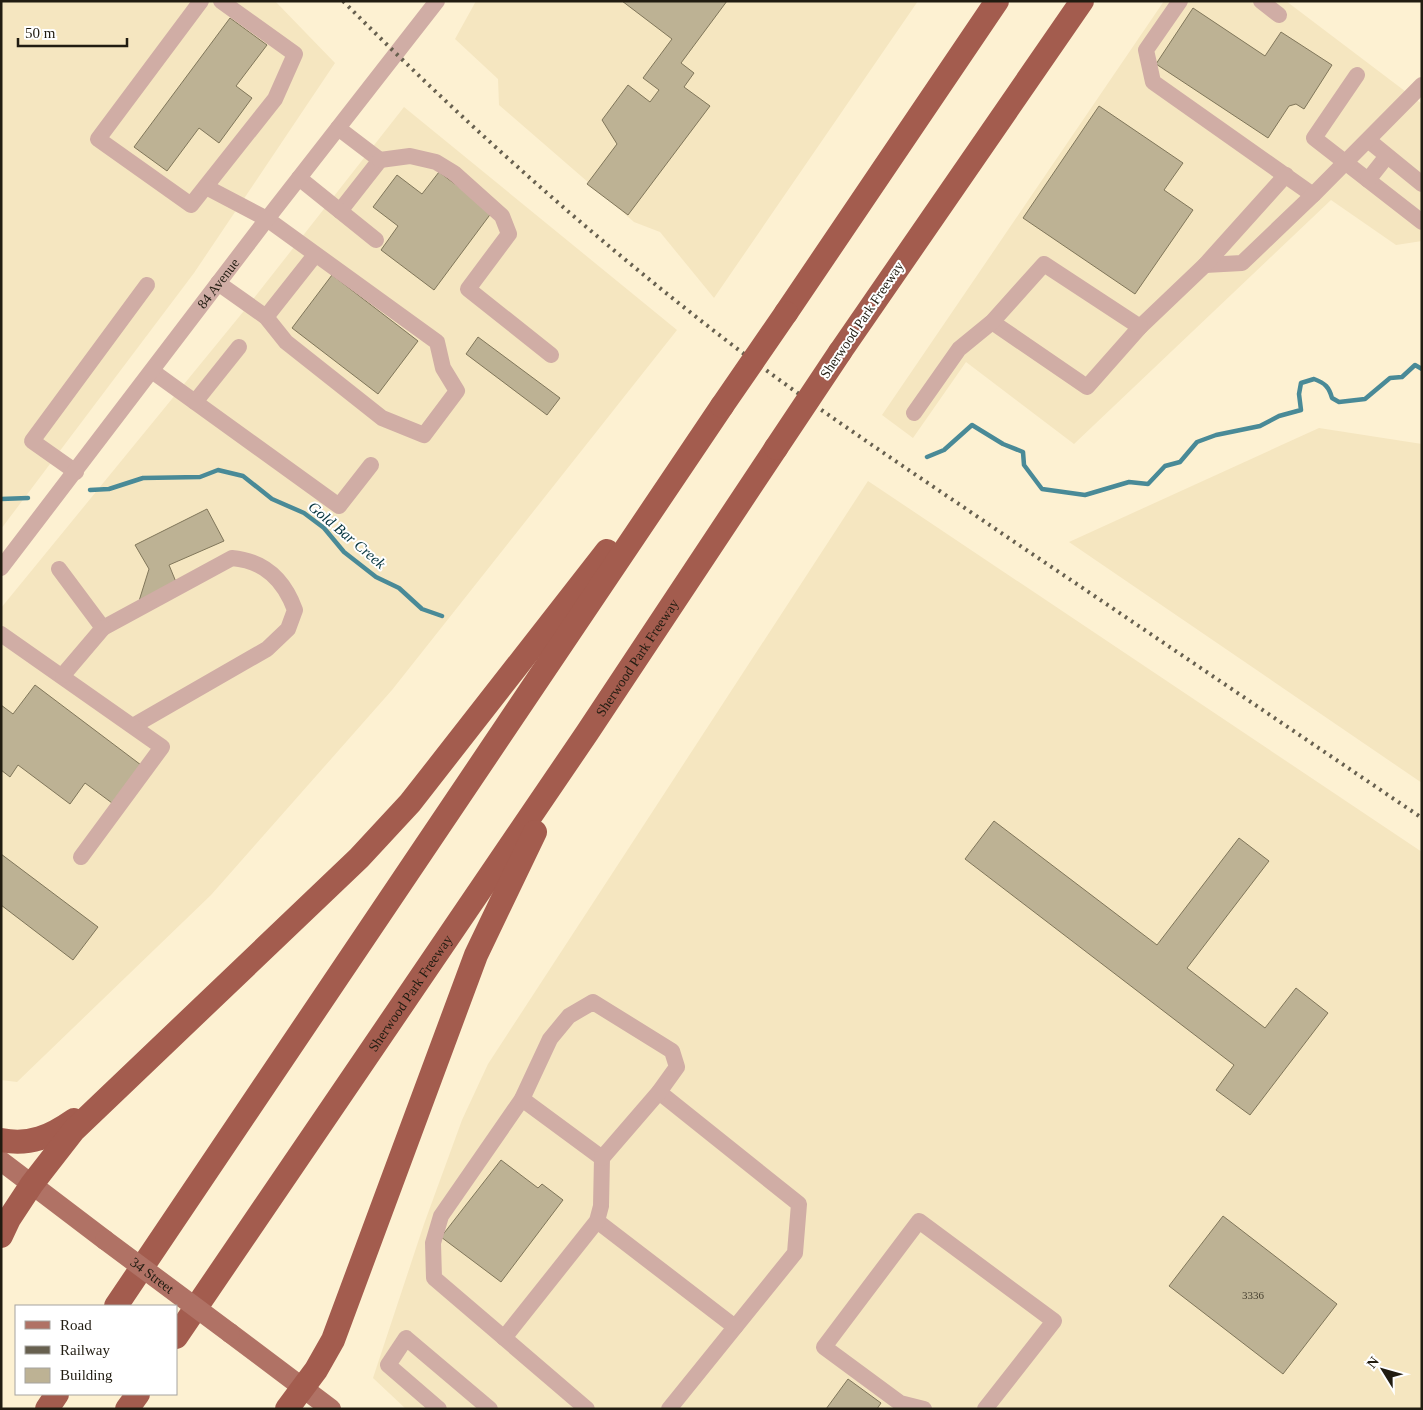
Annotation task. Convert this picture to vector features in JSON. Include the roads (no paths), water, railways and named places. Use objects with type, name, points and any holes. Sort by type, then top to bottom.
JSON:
[{"type":"highway","points":[[117,1305],[997,1]]},
{"type":"highway","name":"Sherwood Park Freeway","points":[[178,1334],[587,733],[840,352],[1082,1]]},
{"type":"highway","points":[[1,1236],[32,1184],[64,1142],[101,1102],[359,858],[410,803],[606,552],[691,452]]},
{"type":"highway","points":[[287,1409],[303,1388],[333,1340],[476,955],[527,846],[587,733]]},
{"type":"highway","points":[[1,1140],[32,1141],[46,1137],[101,1102]]},
{"type":"highway","points":[[47,1409],[56,1395]]},
{"type":"highway","points":[[128,1409],[137,1395]]},
{"type":"main road","name":"34 Street","points":[[1,1161],[331,1409]]},
{"type":"street","points":[[201,1],[98,139],[191,205],[275,99],[295,54],[221,1]]},
{"type":"street","name":"84 Avenue","points":[[1,568],[267,219],[437,1]]},
{"type":"street","points":[[1180,1],[1146,50],[1153,82],[1313,195]]},
{"type":"street","points":[[1261,1],[1279,15]]},
{"type":"street","points":[[1356,75],[1314,138],[1422,222]]},
{"type":"street","points":[[1205,265],[1242,263],[1313,195],[1422,85]]},
{"type":"street","points":[[338,128],[380,160]]},
{"type":"street","points":[[1368,140],[1422,184]]},
{"type":"street","points":[[340,211],[380,160],[410,156],[436,162],[454,173],[502,216],[509,234],[468,289],[551,355]]},
{"type":"street","points":[[1368,180],[1387,156]]},
{"type":"street","points":[[992,322],[1087,387],[1140,327],[1205,265],[1286,176]]},
{"type":"street","points":[[299,178],[376,240]]},
{"type":"street","points":[[206,187],[267,219],[437,342],[443,368],[457,391],[424,435],[382,418],[286,342],[266,317],[218,283]]},
{"type":"street","points":[[266,317],[315,255]]},
{"type":"street","points":[[914,413],[959,348],[992,322],[1044,264],[1140,327]]},
{"type":"street","points":[[76,472],[32,441],[147,285]]},
{"type":"street","points":[[195,402],[239,347]]},
{"type":"street","points":[[152,370],[339,506],[371,465]]},
{"type":"street","points":[[63,675],[104,628],[232,558],[249,560],[268,570],[288,592],[295,610],[288,629],[267,649],[133,726]]},
{"type":"street","points":[[59,568],[104,628]]},
{"type":"street","points":[[1,634],[63,675],[162,747],[81,857]]},
{"type":"street","points":[[504,1338],[598,1221],[601,1206],[602,1158],[659,1092],[677,1068],[672,1051],[593,1002],[569,1016],[550,1039],[522,1100],[441,1216],[433,1243],[434,1278],[504,1338],[587,1409]]},
{"type":"street","points":[[659,1092],[799,1204],[795,1253],[669,1409]]},
{"type":"street","points":[[522,1100],[602,1158]]},
{"type":"street","points":[[598,1221],[735,1327]]},
{"type":"street","points":[[924,1409],[899,1406],[824,1347],[919,1221],[1054,1321],[985,1409]]},
{"type":"street","points":[[438,1409],[388,1365],[406,1338],[490,1409]]},
{"type":"waterway","name":"Gold Bar Creek","points":[[927,457],[944,450],[972,425],[1003,444],[1023,452],[1024,465],[1042,489],[1085,495],[1129,482],[1148,484],[1165,466],[1180,462],[1197,442],[1216,435],[1260,426],[1279,416],[1301,410],[1299,394],[1301,383],[1314,379],[1321,382],[1328,388],[1332,398],[1339,402],[1365,399],[1390,378],[1402,377],[1415,365],[1422,369]]},
{"type":"waterway","name":"Gold Bar Creek","points":[[90,490],[109,489],[143,478],[200,477],[218,470],[243,476],[272,499],[304,513],[324,528],[344,552],[376,577],[399,588],[422,609],[442,616]]},
{"type":"waterway","points":[[1,499],[28,498]]},
{"type":"railway","points":[[343,1],[435,91],[531,179],[630,263],[731,344],[872,445],[1422,818]]}]
